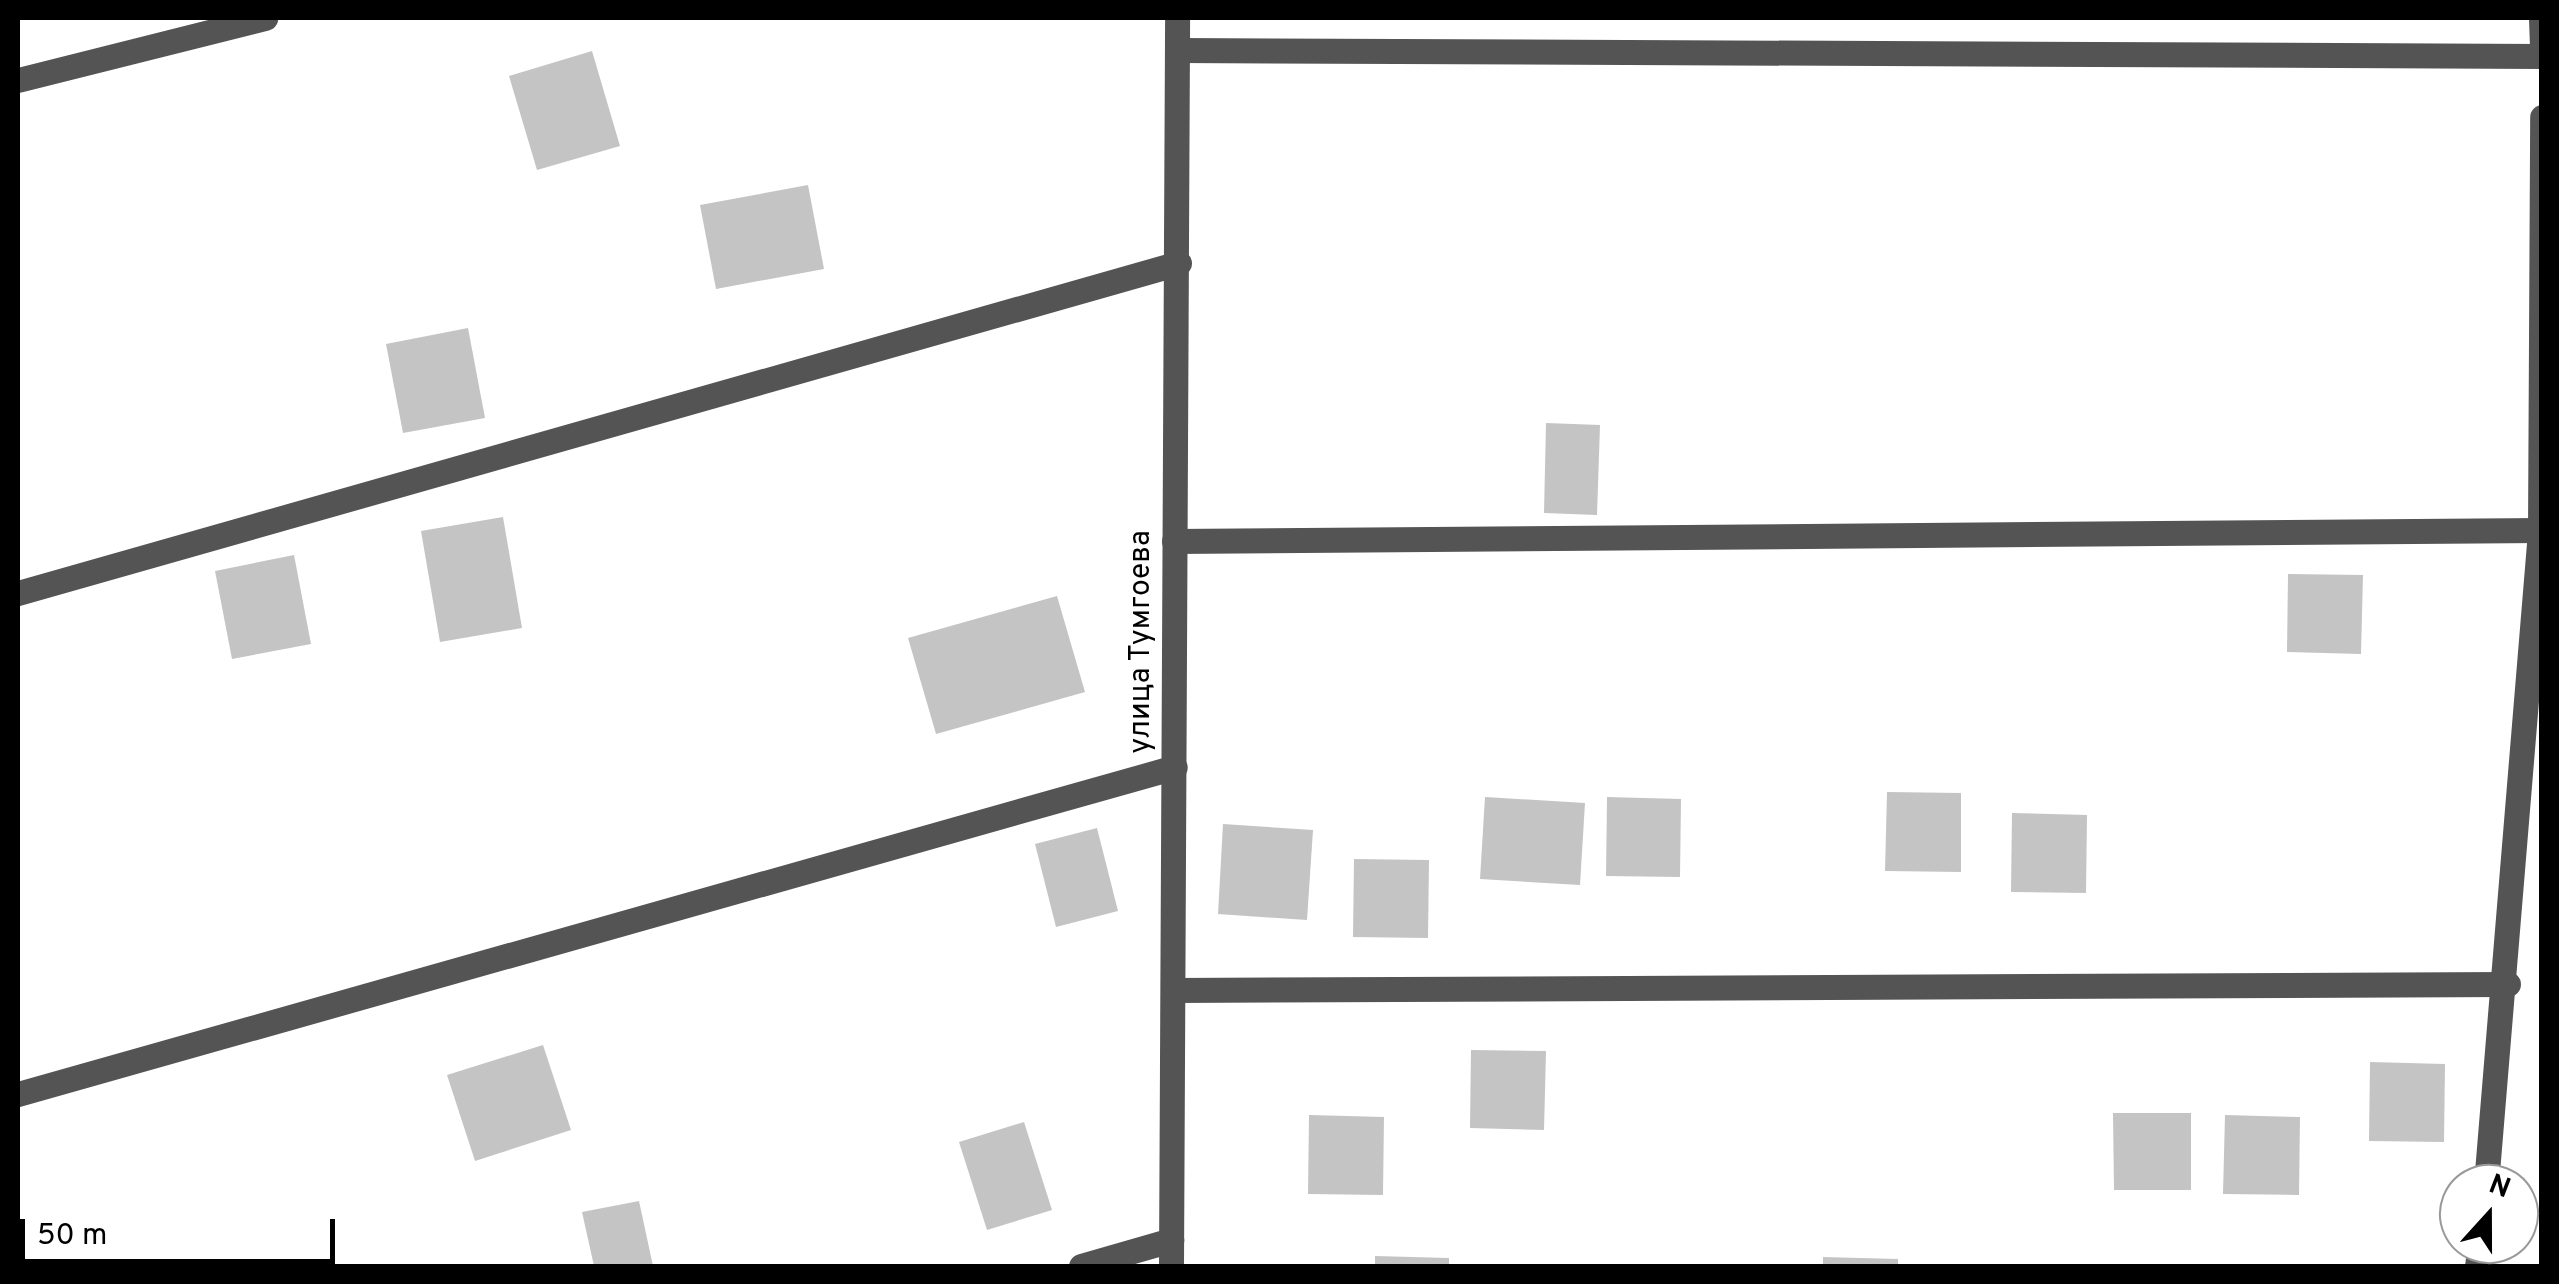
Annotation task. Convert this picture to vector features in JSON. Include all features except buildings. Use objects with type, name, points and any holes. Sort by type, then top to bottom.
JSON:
[{"type":"street","points":[[18,80],[265,18]]},
{"type":"street","name":"улица Тумгоева","points":[[1171,1266],[1179,263],[1177,18]]},
{"type":"street","points":[[2541,18],[2542,47]]},
{"type":"street","points":[[1177,50],[2542,56]]},
{"type":"street","points":[[2488,1164],[2508,984],[2541,531],[2542,118]]},
{"type":"street","points":[[18,593],[1179,263]]},
{"type":"street","points":[[1174,540],[2541,531]]},
{"type":"street","points":[[18,1094],[1175,767]]},
{"type":"street","points":[[1174,990],[2508,984]]},
{"type":"street","points":[[1081,1266],[1172,1240]]}]
